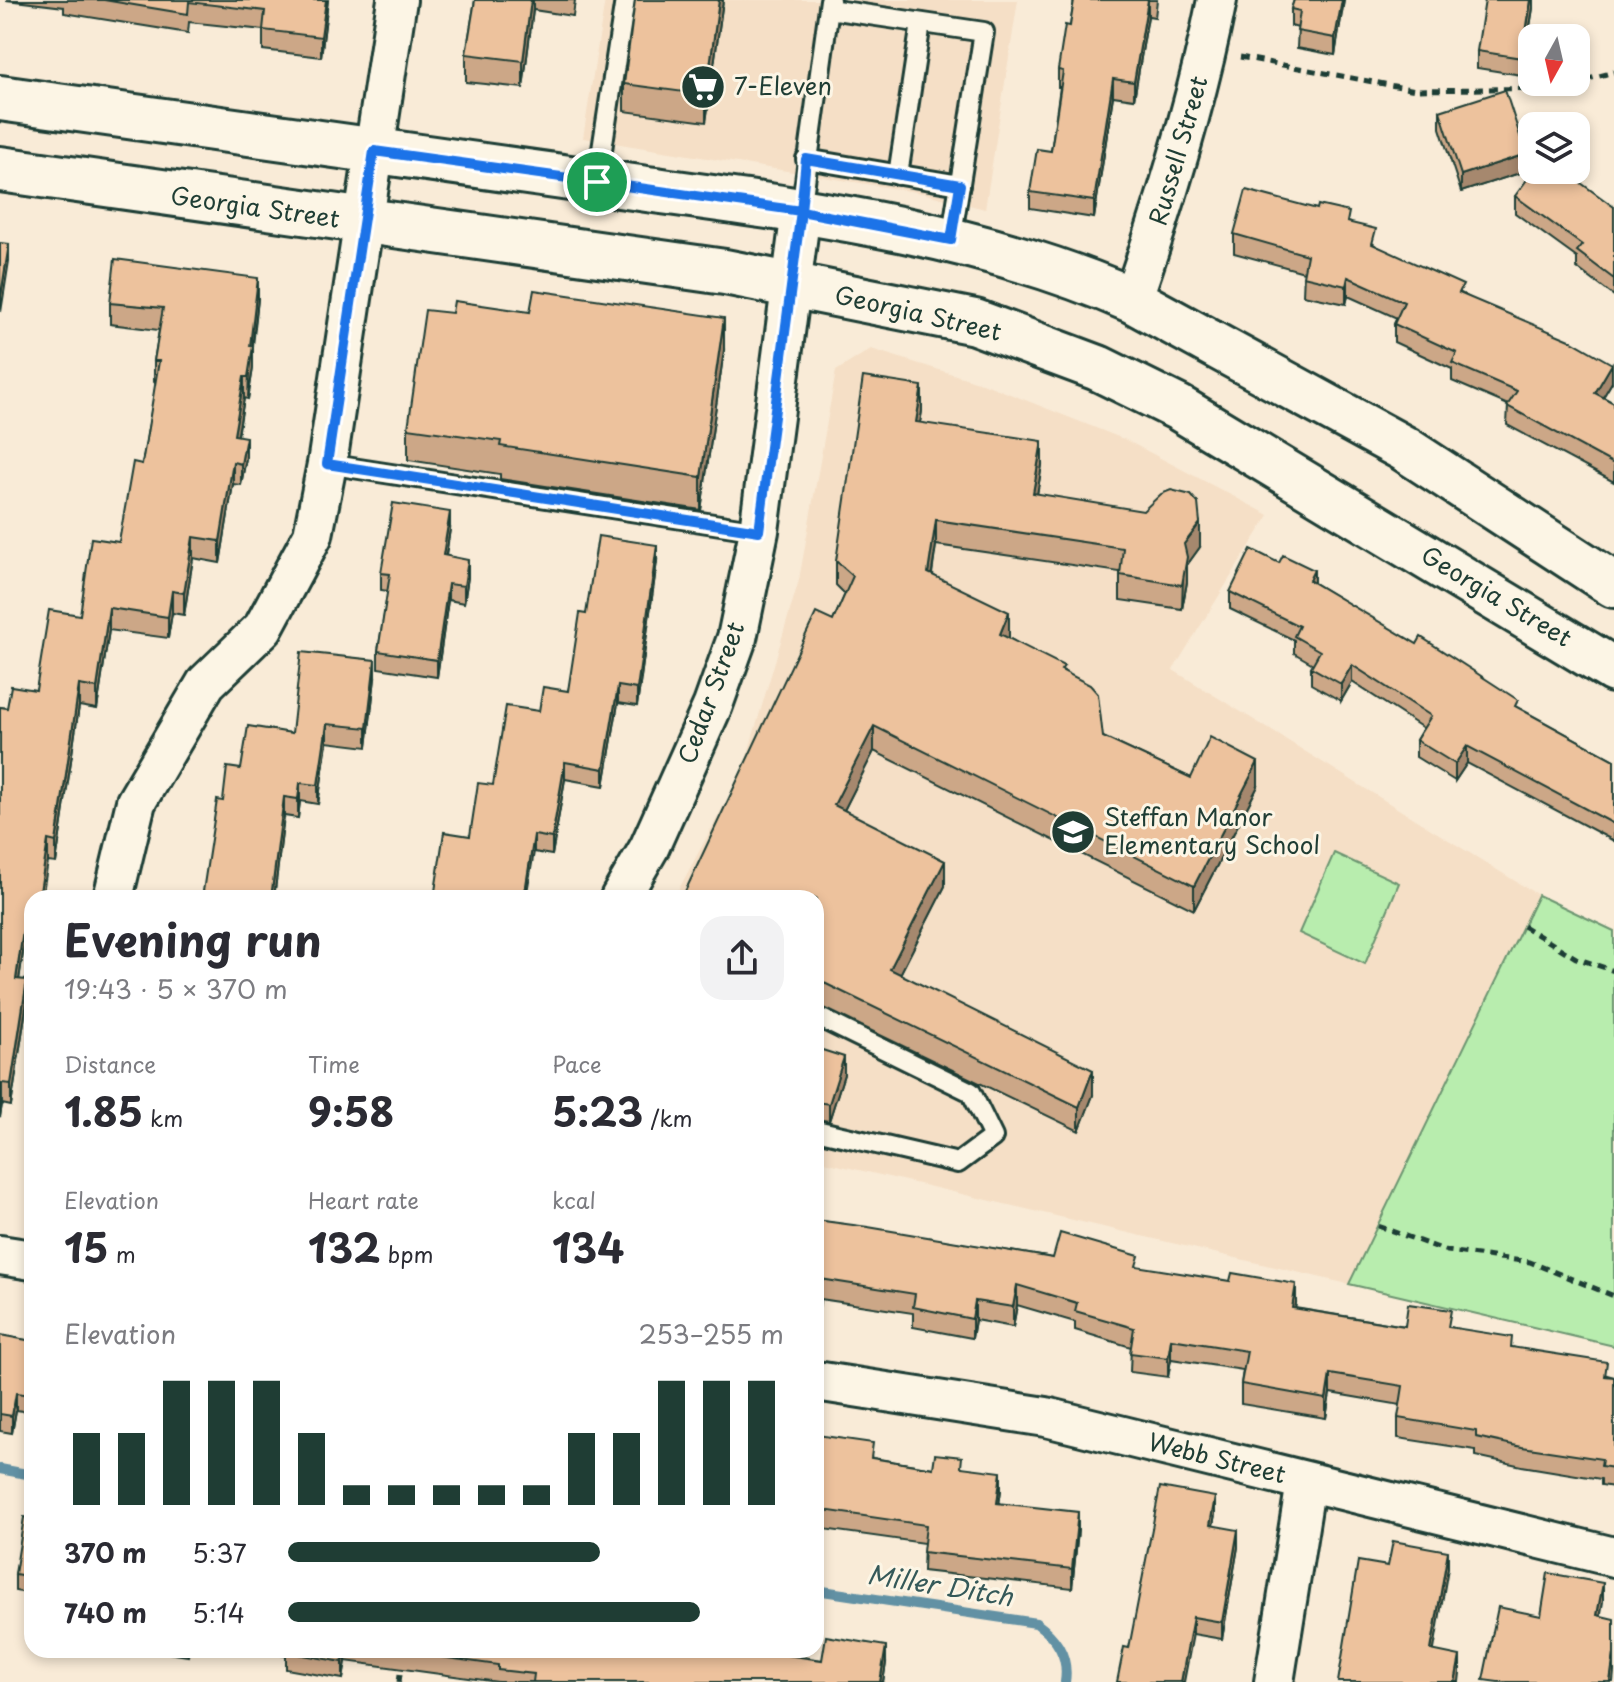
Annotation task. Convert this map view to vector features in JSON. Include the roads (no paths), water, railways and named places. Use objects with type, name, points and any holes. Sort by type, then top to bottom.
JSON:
[{"type":"main road","points":[[0,98],[801,211],[951,240],[1095,283],[1132,300],[1405,449],[1614,585]]},
{"type":"main road","name":"Georgia Street","points":[[0,169],[363,223],[725,272],[975,322],[1098,368],[1230,437],[1614,670]]},
{"type":"street","points":[[115,890],[136,802],[206,683],[263,628],[313,535],[327,464],[397,0]]},
{"type":"street","name":"Russell Street","points":[[1132,300],[1160,219],[1207,51],[1217,0]]},
{"type":"street","name":"Cedar Street","points":[[625,890],[649,848],[713,705],[737,638],[759,531],[801,211]]},
{"type":"street","points":[[0,1255],[24,1259]]},
{"type":"street","name":"Webb Street","points":[[824,1382],[1046,1417],[1614,1557]]},
{"type":"street","points":[[1274,1682],[1306,1482]]},
{"type":"lane","points":[[597,182],[625,0]]},
{"type":"lane","points":[[830,4],[921,23],[984,32],[951,240]]},
{"type":"lane","name":"Cedar Street","points":[[801,211],[830,4]]},
{"type":"lane","points":[[898,175],[921,23]]},
{"type":"lane","points":[[806,159],[960,185]]},
{"type":"lane","points":[[327,464],[759,531]]},
{"type":"lane","points":[[824,1020],[971,1092],[993,1137],[958,1163],[824,1132]]},
{"type":"waterway","name":"Miller Ditch","points":[[0,1469],[24,1474]]},
{"type":"waterway","name":"Miller Ditch","points":[[824,1591],[1036,1623],[1060,1648],[1065,1664],[1065,1682]]},
{"type":"place","name":"7-Eleven","points":[[703,87]]},
{"type":"place","name":"Steffan Manor Elementary School","points":[[1073,832]]}]
